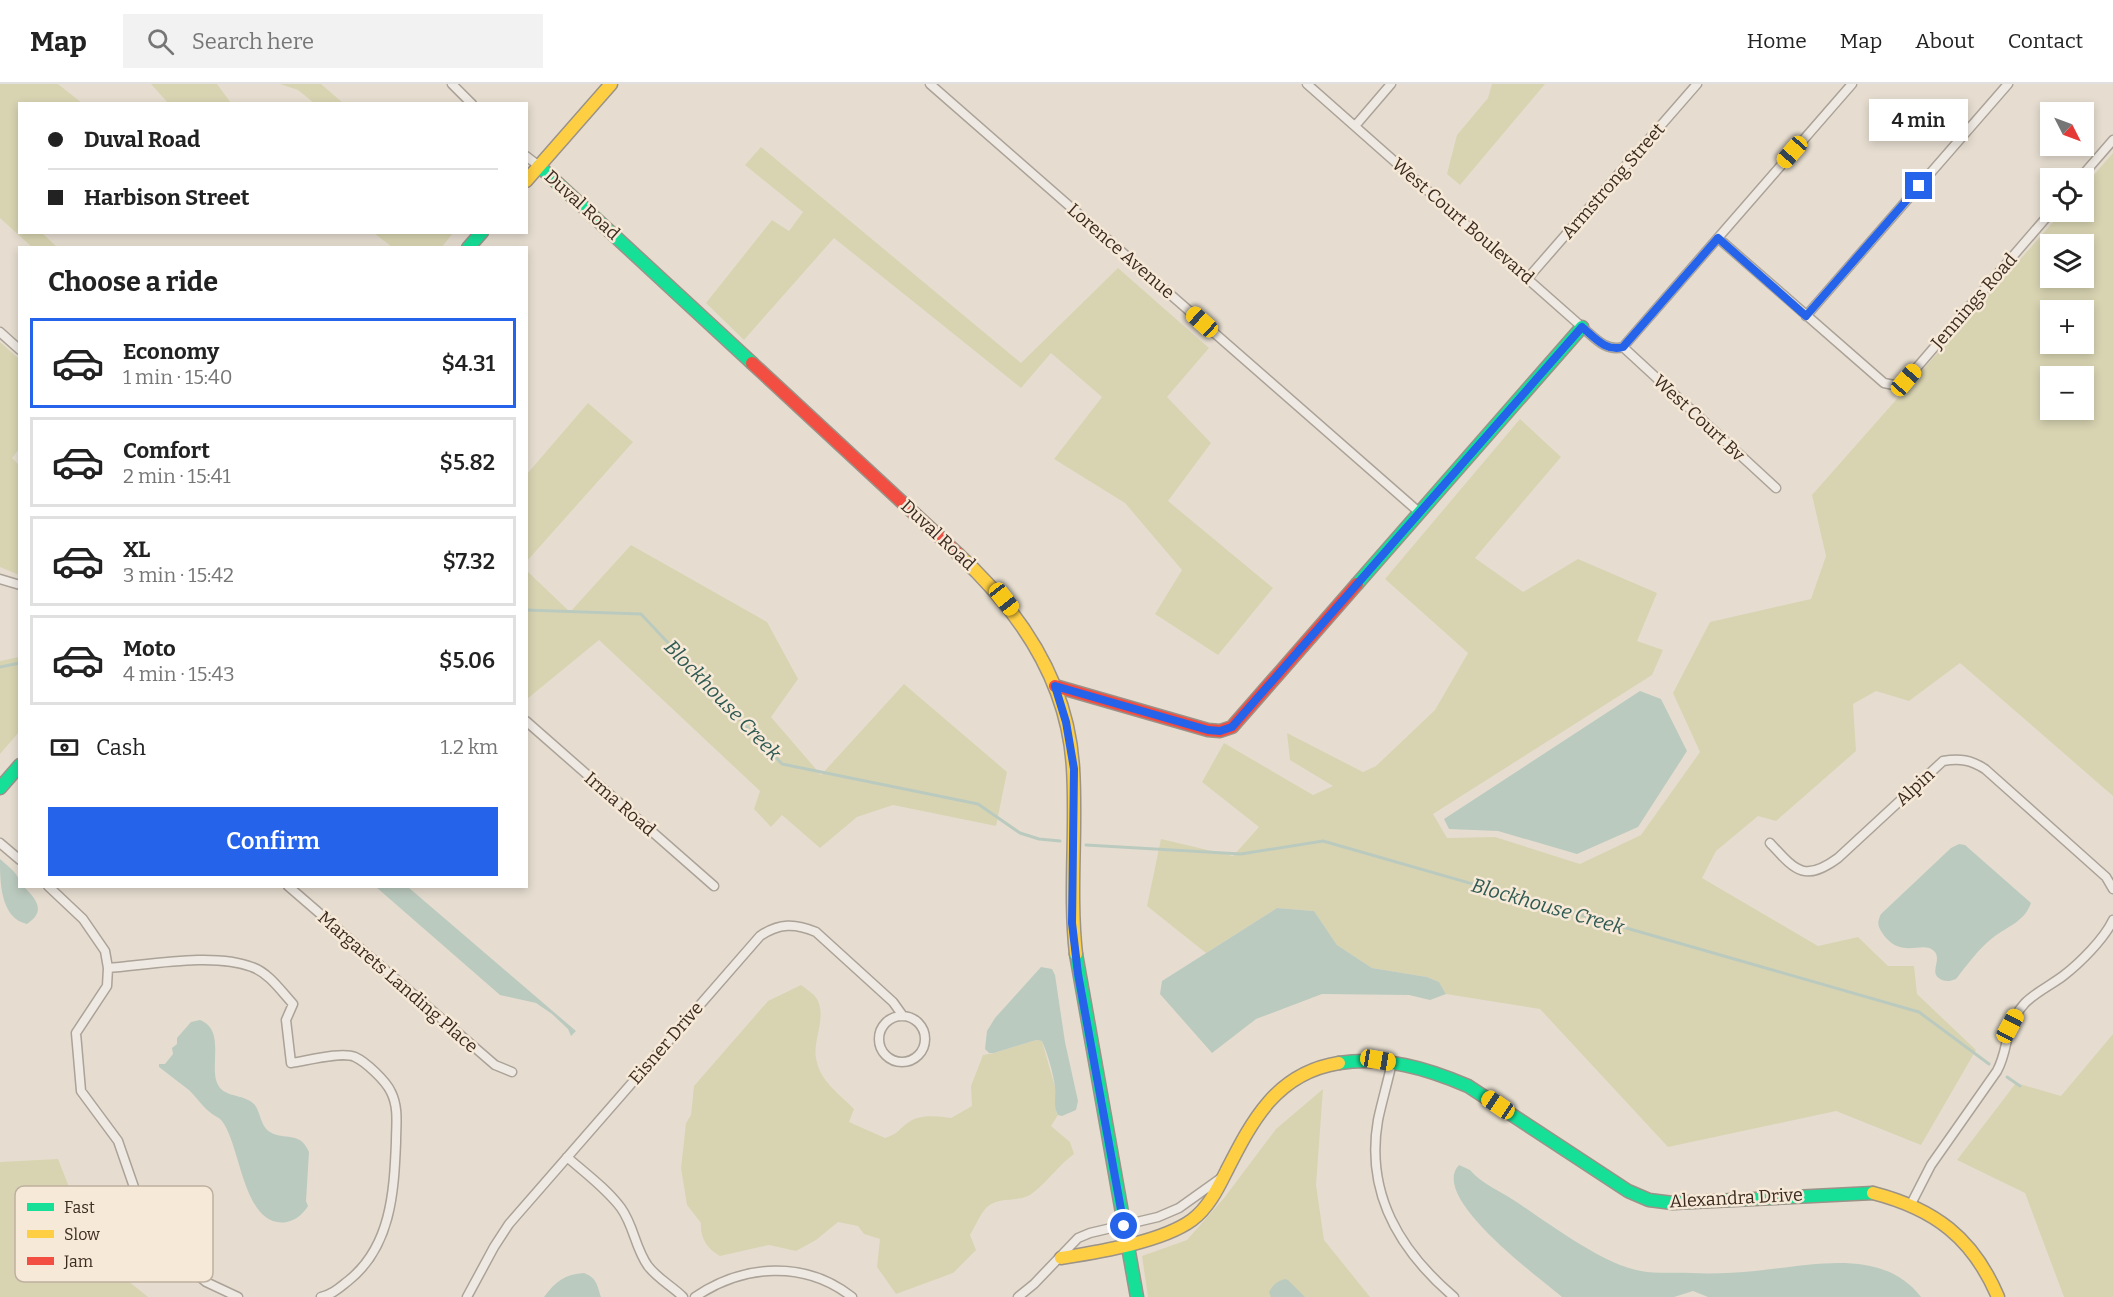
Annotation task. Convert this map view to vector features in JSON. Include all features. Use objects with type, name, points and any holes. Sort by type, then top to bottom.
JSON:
[{"type":"street","points":[[452,84],[470,102]]},
{"type":"street","points":[[528,179],[611,84]]},
{"type":"street","name":"Lorence Avenue","points":[[930,84],[1420,513]]},
{"type":"street","name":"West Court Boulevard","points":[[1307,84],[1606,347],[1615,349],[1623,347]]},
{"type":"street","points":[[1355,126],[1391,84]]},
{"type":"street","name":"Armstrong Street","points":[[1528,278],[1697,84]]},
{"type":"street","points":[[1623,347],[1852,84]]},
{"type":"street","points":[[1718,238],[1806,316],[2008,84]]},
{"type":"street","points":[[2089,168],[2113,140]]},
{"type":"street","name":"Duval Road","points":[[528,158],[993,587],[1033,641],[1055,686],[1066,722],[1074,769],[1072,923],[1078,974],[1137,1297]]},
{"type":"street","name":"Jennings Road","points":[[1806,316],[1884,383],[1894,385],[1906,380],[2042,222]]},
{"type":"street","points":[[470,246],[480,234]]},
{"type":"street","points":[[1055,686],[1208,730],[1220,731],[1232,727],[1582,327]]},
{"type":"street","points":[[0,332],[18,348]]},
{"type":"street","name":"West Court Bv","points":[[1623,347],[1776,488]]},
{"type":"street","points":[[0,579],[18,584]]},
{"type":"street","name":"Irma Road","points":[[528,723],[714,886]]},
{"type":"street","name":"Alpin","points":[[1770,843],[1798,870],[1811,872],[1822,869],[1838,858],[1943,761],[1964,759],[1974,761],[1985,769],[2106,877],[2113,889]]},
{"type":"street","points":[[0,788],[18,767]]},
{"type":"street","points":[[0,843],[18,858]]},
{"type":"street","points":[[50,888],[83,919],[105,951],[108,968],[107,986],[76,1033],[81,1091],[118,1141],[134,1186]]},
{"type":"street","name":"Margarets Landing Place","points":[[290,888],[495,1065],[512,1072]]},
{"type":"street","points":[[1911,1204],[1931,1166],[1997,1071],[2006,1038],[2017,1014],[2034,995],[2077,964],[2105,934],[2113,920]]},
{"type":"street","name":"Eisner Drive","points":[[467,1297],[509,1224],[760,936],[770,930],[790,925],[803,926],[816,932],[893,1002],[903,1016],[921,1027],[925,1041],[918,1055],[904,1062],[889,1058],[880,1046],[879,1038],[880,1031],[889,1020],[903,1016]]},
{"type":"street","points":[[108,968],[225,960],[253,967],[269,978],[293,1004],[286,1020],[291,1064],[340,1055],[354,1056],[378,1075],[391,1091],[397,1110],[395,1163],[389,1216],[371,1256],[353,1277],[331,1295],[321,1297]]},
{"type":"street","name":"Alexandra Drive","points":[[1060,1258],[1085,1255],[1161,1235],[1188,1222],[1209,1203],[1260,1111],[1288,1084],[1307,1072],[1345,1060],[1365,1058],[1435,1073],[1468,1086],[1628,1191],[1649,1200],[1673,1203],[1869,1192],[1911,1204],[1930,1214],[1964,1239],[1986,1271],[1998,1297]]},
{"type":"street","points":[[1392,1062],[1376,1139],[1377,1164],[1383,1201],[1390,1219],[1410,1253],[1423,1269],[1454,1297]]},
{"type":"street","points":[[567,1157],[611,1196],[628,1218],[641,1254],[648,1266],[683,1297]]},
{"type":"street","name":"Alexandra Drive","points":[[1018,1297],[1078,1238],[1158,1217],[1179,1208],[1223,1176]]},
{"type":"street","points":[[695,1297],[730,1278],[755,1271],[772,1270],[804,1274],[836,1285],[852,1297]]},
{"type":"street","points":[[206,1282],[238,1297]]},
{"type":"shaded area","points":[[0,84],[58,84],[81,102],[18,102],[18,234],[43,234],[56,246],[31,246],[0,218]]},
{"type":"shaded area","points":[[151,84],[217,84],[230,102],[167,102]]},
{"type":"shaded area","points":[[280,84],[321,84],[342,102],[313,102],[298,90]]},
{"type":"shaded area","points":[[1492,84],[1545,84],[1460,185],[1447,174],[1457,135],[1488,98]]},
{"type":"shaded area","points":[[761,147],[1021,363],[1118,268],[1209,348],[1167,397],[1211,443],[1168,501],[1273,588],[1218,655],[1155,614],[1182,570],[1125,503],[1054,459],[1102,397],[1051,353],[1021,388],[834,238],[744,340],[706,303],[772,220],[789,231],[803,212],[745,165]]},
{"type":"shaded area","points":[[2113,153],[2113,796],[1960,663],[1909,701],[1876,691],[1853,704],[1856,751],[1776,821],[1758,816],[1716,851],[1702,878],[1818,946],[1858,937],[1888,966],[1914,966],[1917,994],[1976,1050],[1921,1145],[1836,1111],[1668,1147],[1540,1009],[1446,994],[1439,982],[1427,977],[1372,968],[1337,945],[1314,911],[1277,908],[1206,953],[1147,906],[1161,839],[1233,856],[1259,827],[1202,782],[1224,743],[1313,795],[1333,786],[1290,760],[1287,733],[1363,772],[1376,766],[1435,710],[1468,653],[1385,579],[1520,419],[1561,457],[1475,558],[1523,592],[1578,559],[1657,593],[1637,641],[1663,650],[1652,675],[1433,814],[1447,838],[1495,837],[1580,864],[1641,835],[1700,752],[1673,693],[1710,622],[1811,599],[1826,556],[1812,495],[2040,237],[2040,288],[2094,288],[2094,234],[2043,234],[2053,222],[2094,222],[2094,175]]},
{"type":"shaded area","points":[[375,234],[452,234],[443,246],[391,246]]},
{"type":"shaded area","points":[[0,342],[18,358],[18,450],[12,458],[18,464],[18,575],[0,567]]},
{"type":"shaded area","points":[[588,403],[633,442],[528,560],[528,473]]},
{"type":"shaded area","points":[[631,545],[767,622],[798,679],[771,717],[821,775],[904,684],[1007,772],[996,826],[893,805],[857,817],[820,848],[782,815],[771,827],[754,809],[760,791],[599,640],[528,698],[528,572],[570,612]]},
{"type":"shaded area","points":[[18,657],[18,733],[0,754],[0,661]]},
{"type":"shaded area","points":[[1640,691],[1661,699],[1687,751],[1638,827],[1577,854],[1498,831],[1449,829],[1444,819]]},
{"type":"shaded area","points":[[1959,844],[1965,845],[2031,903],[2024,915],[1990,940],[1956,979],[1946,981],[1936,974],[1937,958],[1934,951],[1924,947],[1896,946],[1881,931],[1878,922],[1881,914],[1951,848]]},
{"type":"shaded area","points":[[0,859],[18,878],[18,888],[25,888],[36,901],[38,910],[27,924],[11,914],[3,898]]},
{"type":"shaded area","points":[[377,888],[409,888],[576,1031],[571,1036],[568,1029],[536,1003],[500,995]]},
{"type":"shaded area","points":[[1277,908],[1314,911],[1337,945],[1372,968],[1427,977],[1439,982],[1446,994],[1430,1000],[1409,995],[1322,994],[1256,1019],[1212,1053],[1160,994],[1162,981]]},
{"type":"shaded area","points":[[1041,967],[1052,969],[1055,975],[1065,1042],[1078,1101],[1076,1110],[1062,1116],[1058,1115],[1056,1109],[1053,1075],[1042,1041],[1036,1040],[994,1053],[989,1053],[985,1049],[987,1031],[995,1018]]},
{"type":"shaded area","points":[[801,985],[815,997],[820,1008],[816,1058],[822,1074],[854,1109],[849,1122],[885,1138],[896,1133],[913,1119],[929,1116],[951,1118],[972,1106],[971,1086],[983,1055],[1036,1040],[1042,1041],[1055,1087],[1058,1115],[1051,1126],[1070,1142],[1074,1154],[1029,1196],[998,1201],[987,1207],[970,1235],[976,1250],[953,1273],[896,1294],[877,1267],[880,1239],[864,1234],[858,1226],[838,1222],[816,1240],[796,1251],[769,1245],[720,1256],[705,1242],[701,1223],[687,1205],[681,1168],[686,1123],[691,1115],[694,1086],[768,1001]]},
{"type":"shaded area","points":[[200,1020],[208,1025],[213,1033],[216,1081],[220,1088],[227,1093],[250,1101],[256,1107],[262,1123],[270,1132],[296,1138],[305,1145],[309,1152],[306,1201],[308,1206],[293,1220],[272,1221],[261,1213],[252,1200],[222,1121],[207,1110],[189,1090],[159,1067],[159,1064],[165,1064],[173,1054],[172,1048],[177,1044],[177,1038],[191,1022]]},
{"type":"shaded area","points":[[2113,1034],[2113,1297],[2064,1297],[2025,1193],[1957,1160],[2016,1083],[2061,1096]]},
{"type":"shaded area","points":[[1323,1089],[1316,1185],[1324,1240],[1370,1297],[1148,1297],[1142,1256],[1187,1240],[1224,1198],[1276,1129]]},
{"type":"shaded area","points":[[58,1159],[69,1186],[15,1186],[15,1282],[129,1282],[148,1297],[0,1297],[0,1162]]},
{"type":"shaded area","points":[[1459,1165],[1470,1170],[1485,1183],[1576,1242],[1626,1267],[1654,1272],[1715,1273],[1821,1264],[1866,1265],[1886,1271],[1905,1281],[1921,1297],[1708,1297],[1693,1291],[1674,1297],[1562,1297],[1512,1255],[1472,1216],[1459,1196],[1454,1179]]},
{"type":"shaded area","points":[[584,1273],[594,1280],[601,1297],[544,1297],[561,1280],[571,1275]]},
{"type":"shaded area","points":[[1285,1279],[1305,1297],[1271,1297],[1269,1292],[1272,1287]]},
{"type":"waterway","name":"Blockhouse Creek","points":[[528,610],[641,614],[782,764],[978,804],[1020,833],[1039,839],[1060,841]]},
{"type":"waterway","name":"Blockhouse Creek","points":[[0,667],[18,663]]},
{"type":"waterway","name":"Blockhouse Creek","points":[[1086,845],[1241,854],[1323,841],[1919,1012],[1989,1064]]},
{"type":"waterway","name":"Blockhouse Creek","points":[[2007,1077],[2020,1086]]},
{"type":"traffic: fast","points":[[539,166],[752,363]]},
{"type":"traffic: fast","points":[[470,246],[480,234]]},
{"type":"traffic: fast","points":[[1357,584],[1582,327]]},
{"type":"traffic: fast","points":[[0,788],[18,767]]},
{"type":"traffic: fast","points":[[1076,954],[1137,1297]]},
{"type":"traffic: fast","points":[[1339,1063],[1389,1062],[1421,1069],[1468,1086],[1628,1191],[1649,1200],[1673,1203],[1873,1193]]},
{"type":"traffic: slow","points":[[528,179],[611,84]]},
{"type":"traffic: slow","points":[[958,554],[981,576],[1020,624],[1051,677],[1062,706],[1073,768],[1073,908],[1076,954]]},
{"type":"traffic: slow","points":[[1061,1258],[1147,1240],[1179,1228],[1192,1220],[1212,1198],[1246,1135],[1269,1102],[1282,1088],[1317,1068],[1339,1063]]},
{"type":"traffic: slow","points":[[1873,1193],[1915,1208],[1933,1217],[1949,1229],[1977,1258],[1998,1297]]},
{"type":"traffic: jam","points":[[752,363],[958,554]]},
{"type":"traffic: jam","points":[[1055,686],[1208,730],[1220,731],[1232,727],[1357,584]]},
{"type":"route","points":[[1124,1226],[1078,974],[1072,923],[1074,769],[1072,748],[1055,686],[1208,730],[1220,731],[1232,727],[1582,327],[1606,347],[1615,349],[1623,347],[1718,238],[1806,316],[1919,186]]}]
